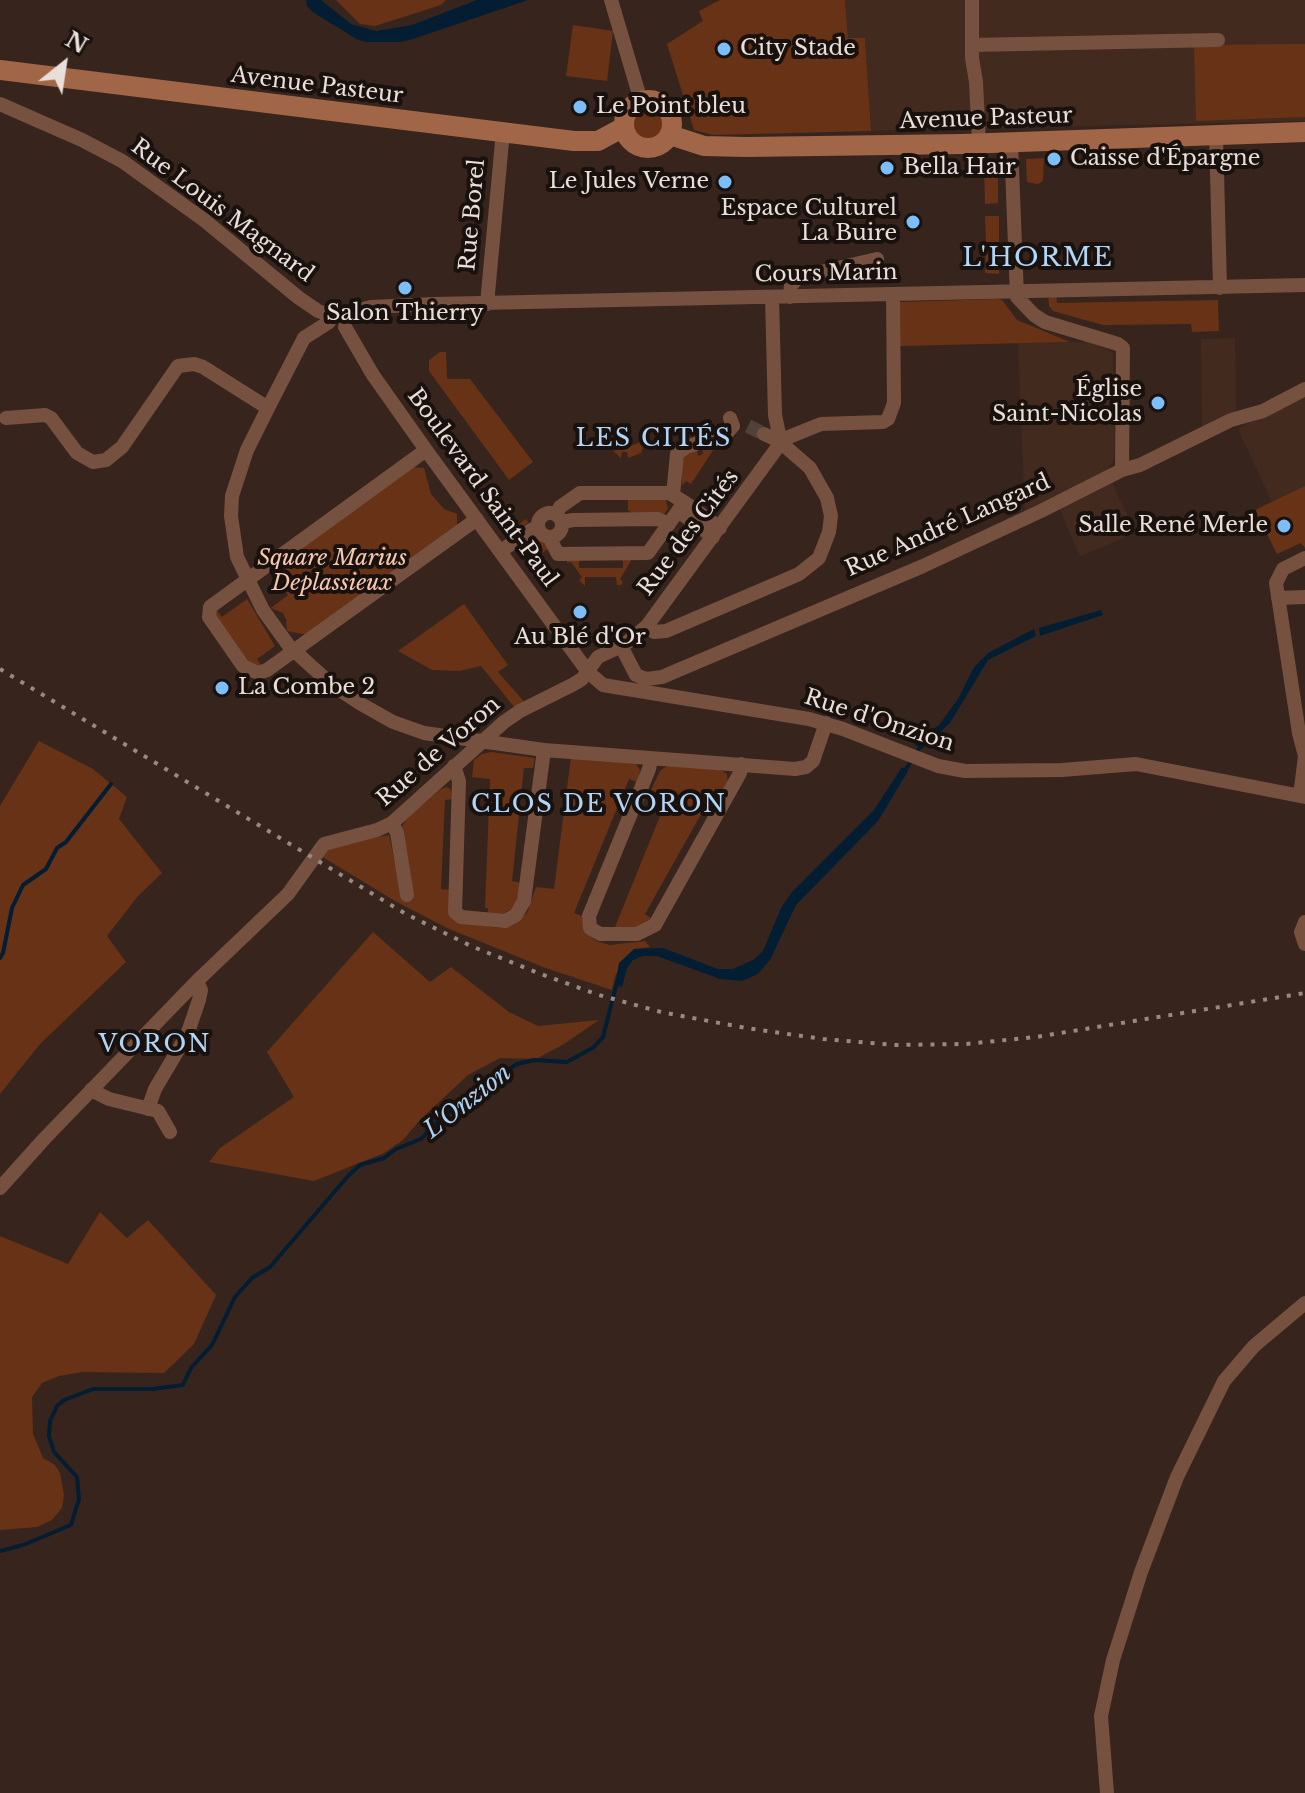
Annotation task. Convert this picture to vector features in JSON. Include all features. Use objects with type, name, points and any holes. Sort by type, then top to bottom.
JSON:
[{"type":"main road","name":"Avenue Pasteur","points":[[0,70],[585,142],[605,138],[624,127]]},
{"type":"main road","points":[[652,100],[666,107],[672,121],[670,135],[658,146],[644,148],[631,140],[624,127],[627,113],[641,101],[652,100]]},
{"type":"main road","name":"Avenue Pasteur","points":[[670,135],[694,144],[718,147],[884,146],[1305,132]]},
{"type":"street","points":[[611,0],[641,101]]},
{"type":"street","points":[[972,0],[979,143]]},
{"type":"street","points":[[972,45],[1218,40]]},
{"type":"street","name":"Rue Louis Magnard","points":[[0,104],[122,161],[204,220],[299,298],[329,318],[337,329],[346,320]]},
{"type":"street","name":"Rue Borel","points":[[487,304],[503,131]]},
{"type":"street","points":[[1216,134],[1220,288]]},
{"type":"street","points":[[1011,142],[1017,292],[1022,304],[1045,322],[1114,342],[1123,348],[1122,470]]},
{"type":"street","points":[[790,297],[791,285],[799,277],[877,259]]},
{"type":"street","name":"Cours Marin","points":[[346,320],[371,307],[1305,285]]},
{"type":"street","points":[[779,441],[821,424],[883,422],[891,415],[894,403],[893,295]]},
{"type":"street","points":[[772,297],[775,415],[779,441]]},
{"type":"street","points":[[329,318],[304,338],[242,461],[232,496],[233,538],[240,567],[272,623],[294,651],[332,685],[393,722],[424,733],[544,750],[651,759],[803,768],[817,754],[826,723]]},
{"type":"street","name":"Boulevard Saint-Paul","points":[[346,320],[373,375],[588,672]]},
{"type":"street","points":[[6,418],[45,415],[51,418],[77,453],[98,462],[114,456],[171,373],[186,364],[203,367],[268,408]]},
{"type":"street","name":"Rue André Langard","points":[[621,646],[636,675],[655,679],[923,566],[1122,470],[1140,465],[1231,420],[1263,411],[1305,389]]},
{"type":"street","points":[[676,508],[658,519],[559,518],[542,515],[544,532],[558,554],[648,553],[676,508],[677,454],[686,447],[726,434],[737,422]]},
{"type":"street","points":[[647,626],[654,632],[666,631],[799,574],[819,558],[829,532],[831,516],[827,498],[810,468],[779,441],[764,434]]},
{"type":"street","name":"Rue des Cités","points":[[588,672],[598,657],[621,646],[647,626],[764,469],[779,441]]},
{"type":"street","points":[[426,450],[210,607],[209,617],[243,666],[253,672],[267,670],[477,519]]},
{"type":"street","points":[[501,551],[531,530],[560,533],[560,507],[580,493],[624,493],[676,508],[716,532]]},
{"type":"street","points":[[624,493],[624,519]]},
{"type":"street","points":[[1302,797],[1305,756],[1276,583],[1279,573],[1305,558]]},
{"type":"street","points":[[1278,598],[1305,597]]},
{"type":"street","name":"Rue d'Onzion","points":[[588,672],[594,680],[612,688],[713,701],[826,723],[938,766],[973,772],[1149,765],[1302,797]]},
{"type":"street","name":"Rue de Voron","points":[[197,981],[288,894],[330,841],[377,830],[392,823],[520,711],[567,689],[588,672]]},
{"type":"street","points":[[454,766],[459,781],[455,912],[461,917],[505,921],[516,915],[524,901],[544,750]]},
{"type":"street","points":[[651,759],[589,916],[590,928],[600,934],[637,934],[655,925],[740,773],[741,764]]},
{"type":"street","points":[[392,823],[397,833],[407,895]]},
{"type":"street","points":[[1305,922],[1301,932],[1305,944]]},
{"type":"street","points":[[0,1188],[197,981],[201,990],[187,1035],[155,1089],[148,1109]]},
{"type":"street","points":[[91,1090],[109,1099],[162,1113],[170,1132]]},
{"type":"street","points":[[1107,1793],[1101,1716],[1113,1660],[1141,1572],[1177,1477],[1224,1381],[1254,1346],[1305,1303]]},
{"type":"shaded area","points":[[845,0],[1305,0],[1305,121],[871,131],[865,38],[848,38]]},
{"type":"shaded area","points":[[1235,338],[1236,412],[1202,428],[1201,339]]},
{"type":"shaded area","points":[[1092,342],[1113,353],[1115,457],[1102,479],[1025,512],[1018,343]]},
{"type":"shaded area","points":[[1305,393],[1305,486],[1272,502],[1238,429]]},
{"type":"shaded area","points":[[1112,483],[1134,529],[1123,538],[1080,556],[1059,508]]},
{"type":"green space","points":[[336,0],[446,0],[441,5],[375,26],[360,24]]},
{"type":"green space","points":[[720,0],[845,0],[848,38],[865,38],[871,131],[713,135],[694,130],[667,44],[703,21],[699,11]]},
{"type":"green space","points":[[573,25],[613,31],[607,81],[566,76]]},
{"type":"green space","points":[[1305,44],[1305,117],[1196,121],[1194,45]]},
{"type":"green space","points":[[649,107],[660,112],[665,123],[660,134],[649,139],[638,134],[633,123],[638,112]]},
{"type":"green space","points":[[1044,158],[1043,181],[1038,184],[1027,182],[1026,159]]},
{"type":"green space","points":[[984,164],[998,164],[998,203],[985,204]]},
{"type":"green space","points":[[985,216],[999,216],[999,274],[985,273],[986,249],[992,249],[992,243],[986,242]]},
{"type":"green space","points":[[1048,294],[1056,294],[1057,303],[1218,300],[1219,331],[1192,332],[1191,324],[1103,325],[1053,311],[1049,306]]},
{"type":"green space","points":[[998,299],[1017,320],[1070,342],[900,346],[899,302]]},
{"type":"green space","points":[[440,352],[446,352],[447,379],[470,379],[533,462],[509,480],[429,371],[429,360]]},
{"type":"green space","points":[[645,441],[641,453],[628,458],[627,452],[622,452],[621,458],[613,451]]},
{"type":"green space","points":[[717,444],[691,484],[686,481],[682,486],[682,455],[697,450],[698,456],[703,454],[702,448]]},
{"type":"green space","name":"Square Marius Deplassieux","points":[[413,467],[424,468],[431,494],[444,509],[457,514],[457,526],[308,635],[287,631],[283,613],[271,608],[288,595],[270,570]]},
{"type":"green space","name":"Salle René Merle","points":[[1305,486],[1305,548],[1301,543],[1277,554],[1255,510]]},
{"type":"green space","points":[[499,496],[519,524],[526,519],[528,522],[513,536],[489,504]]},
{"type":"green space","points":[[628,500],[666,500],[668,509],[664,514],[632,513],[628,510]]},
{"type":"green space","points":[[535,536],[549,548],[531,561],[519,545]]},
{"type":"green space","points":[[579,559],[579,568],[623,568],[623,559],[632,559],[620,579],[623,582],[621,585],[617,585],[616,577],[585,577],[585,586],[571,562],[567,563]]},
{"type":"green space","points":[[247,599],[275,646],[257,659],[262,667],[249,665],[213,612],[216,609],[222,617]]},
{"type":"green space","points":[[464,604],[508,665],[498,672],[527,705],[515,708],[481,666],[459,671],[432,670],[398,651]]},
{"type":"green space","points":[[39,741],[93,769],[127,797],[119,819],[162,873],[138,896],[107,936],[126,962],[40,1044],[0,1094],[0,806]]},
{"type":"green space","points":[[491,752],[535,758],[533,768],[524,768],[512,881],[521,883],[518,903],[502,914],[488,913],[488,908],[485,908],[490,779],[472,777],[474,760]]},
{"type":"green space","points":[[571,757],[636,764],[640,770],[637,782],[629,779],[574,913],[582,916],[585,932],[596,941],[610,945],[645,941],[650,947],[634,949],[615,976],[612,990],[543,967],[447,928],[321,856],[332,846],[389,835],[403,901],[413,900],[402,827],[406,819],[447,787],[451,790],[452,799],[445,800],[441,889],[451,890],[458,922],[499,928],[514,924],[527,913],[536,887],[554,889]]},
{"type":"green space","points":[[667,766],[719,769],[727,774],[728,783],[723,795],[714,791],[645,914],[653,920],[639,928],[615,927],[669,794],[651,790],[660,771]]},
{"type":"green space","points":[[373,932],[430,982],[451,967],[509,1012],[538,1026],[599,1020],[536,1059],[500,1058],[468,1075],[403,1140],[384,1153],[314,1181],[209,1162],[220,1148],[294,1097],[267,1052]]},
{"type":"green space","points":[[100,1212],[127,1238],[148,1220],[216,1295],[194,1344],[164,1373],[83,1372],[42,1383],[32,1397],[33,1434],[43,1458],[55,1465],[60,1473],[64,1495],[62,1508],[52,1520],[37,1527],[0,1530],[0,1236],[68,1264]]},
{"type":"water","points":[[306,0],[321,0],[351,24],[376,31],[412,25],[477,0],[528,0],[413,39],[366,42],[313,12]]},
{"type":"water","points":[[1101,610],[1103,615],[1040,636],[1039,628]]},
{"type":"water","points":[[1034,629],[1036,636],[988,660],[950,723],[922,749],[914,744],[939,725],[958,699],[974,667],[988,653]]},
{"type":"water","points":[[902,767],[908,771],[878,821],[796,905],[770,960],[758,974],[742,981],[720,979],[657,956],[643,956],[633,960],[627,968],[622,987],[615,985],[619,963],[634,949],[663,948],[718,969],[733,969],[753,960],[763,951],[781,908],[792,892],[874,810]]},
{"type":"waterway","name":"L'Onzion","points":[[903,774],[922,744]]},
{"type":"waterway","points":[[0,958],[12,908],[23,885],[46,869],[57,848],[66,842],[111,784]]},
{"type":"waterway","name":"L'Onzion","points":[[0,1551],[71,1525],[79,1499],[77,1477],[54,1452],[49,1436],[50,1421],[57,1406],[64,1400],[93,1389],[153,1389],[183,1385],[191,1368],[212,1345],[235,1297],[252,1278],[270,1267],[348,1176],[360,1165],[384,1158],[396,1149],[421,1139],[473,1092],[517,1064],[534,1060],[567,1062],[594,1047],[603,1037],[617,982]]},
{"type":"tunnel","points":[[748,426],[764,434]]},
{"type":"railway","points":[[0,669],[406,914],[471,946],[538,973],[599,995],[661,1012],[823,1039],[894,1045],[966,1044],[1036,1037],[1305,993]]},
{"type":"place","name":"City Stade","points":[[724,49]]},
{"type":"place","name":"Le Point bleu","points":[[580,107]]},
{"type":"place","name":"Caisse d'Épargne","points":[[1054,159]]},
{"type":"place","name":"Bella Hair","points":[[887,168]]},
{"type":"place","name":"Le Jules Verne","points":[[725,182]]},
{"type":"place","name":"Espace Culturel La Buire","points":[[913,222]]},
{"type":"place","name":"Salon Thierry","points":[[405,288]]},
{"type":"place","name":"Église Saint-Nicolas","points":[[1158,403]]},
{"type":"place","name":"Salle René Merle","points":[[1284,526]]},
{"type":"place","name":"Au Blé d'Or","points":[[580,612]]},
{"type":"place","name":"La Combe 2","points":[[222,688]]},
{"type":"district","name":"L'HORME","points":[[1038,259]]},
{"type":"district","name":"LES CITÉS","points":[[654,439]]},
{"type":"district","name":"CLOS DE VORON","points":[[599,805]]},
{"type":"district","name":"VORON","points":[[155,1045]]}]
